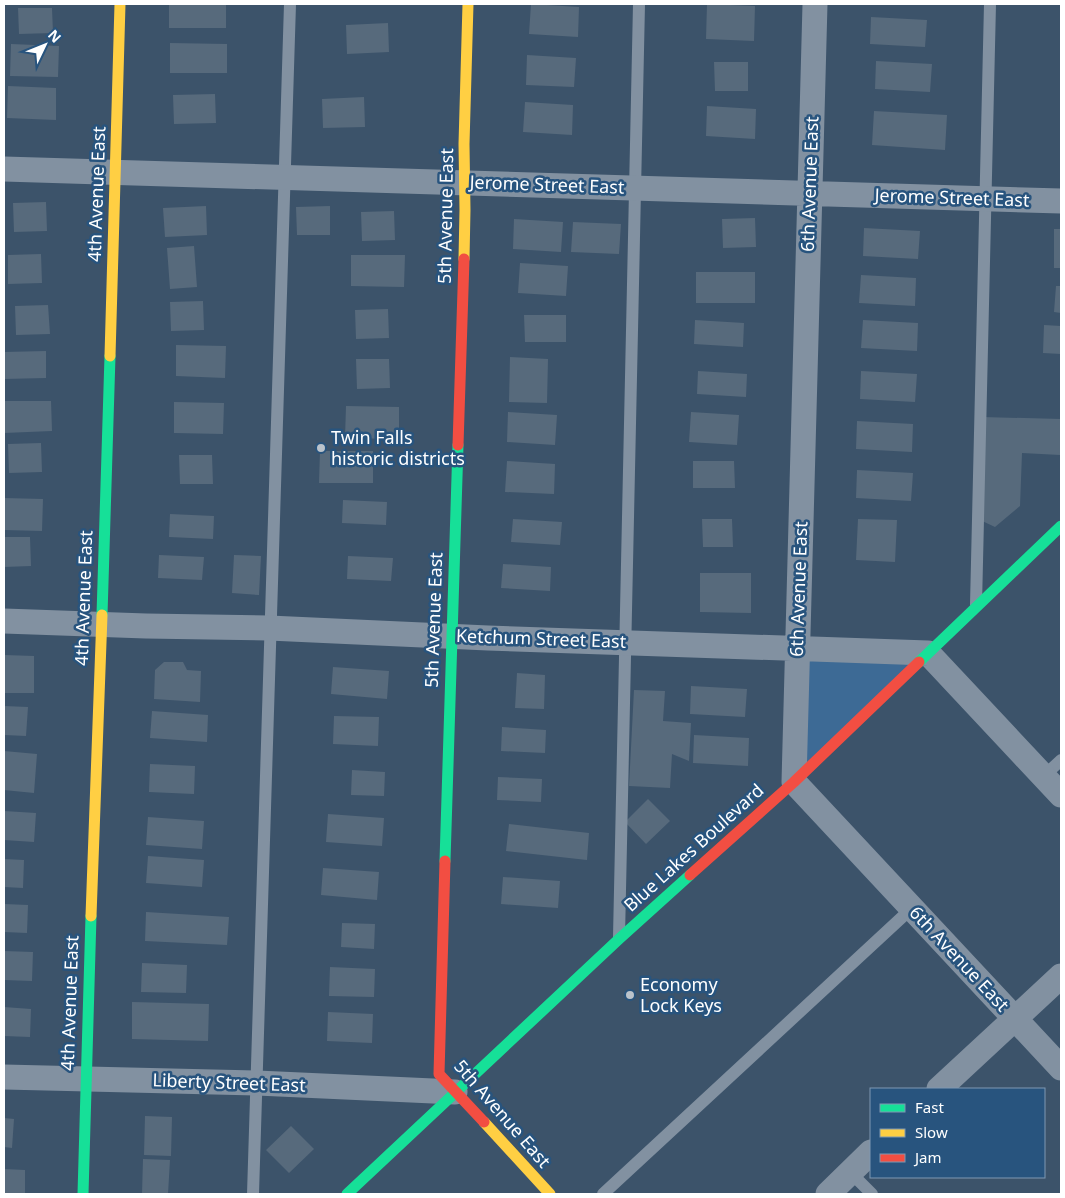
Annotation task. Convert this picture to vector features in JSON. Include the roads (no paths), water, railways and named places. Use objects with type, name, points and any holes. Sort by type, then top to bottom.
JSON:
[{"type":"street","name":"4th Avenue East","points":[[83,1194],[85,1079],[102,624],[120,4]]},
{"type":"street","name":"5th Avenue East","points":[[468,4],[465,210],[439,1074],[550,1194]]},
{"type":"street","name":"6th Avenue East","points":[[815,4],[794,782],[1061,1068]]},
{"type":"street","name":"Jerome Street East","points":[[4,169],[1061,201]]},
{"type":"street","name":"Blue Lakes Boulevard","points":[[347,1194],[618,939],[794,782],[1061,526]]},
{"type":"street","name":"Ketchum Street East","points":[[4,621],[270,628],[928,653]]},
{"type":"street","points":[[928,653],[1053,768],[1061,795]]},
{"type":"street","points":[[940,1088],[1061,976]]},
{"type":"street","name":"Liberty Street East","points":[[4,1077],[258,1083],[455,1092]]},
{"type":"street","points":[[828,1194],[870,1153]]},
{"type":"lane","points":[[253,1194],[258,1083],[290,4]]},
{"type":"lane","points":[[618,939],[639,4]]},
{"type":"lane","points":[[976,608],[990,4]]},
{"type":"lane","points":[[603,1194],[912,908]]},
{"type":"lane","points":[[850,1172],[872,1194]]},
{"type":"place","name":"Twin Falls historic districts","points":[[321,448]]},
{"type":"place","name":"Economy Lock Keys","points":[[630,995]]}]
